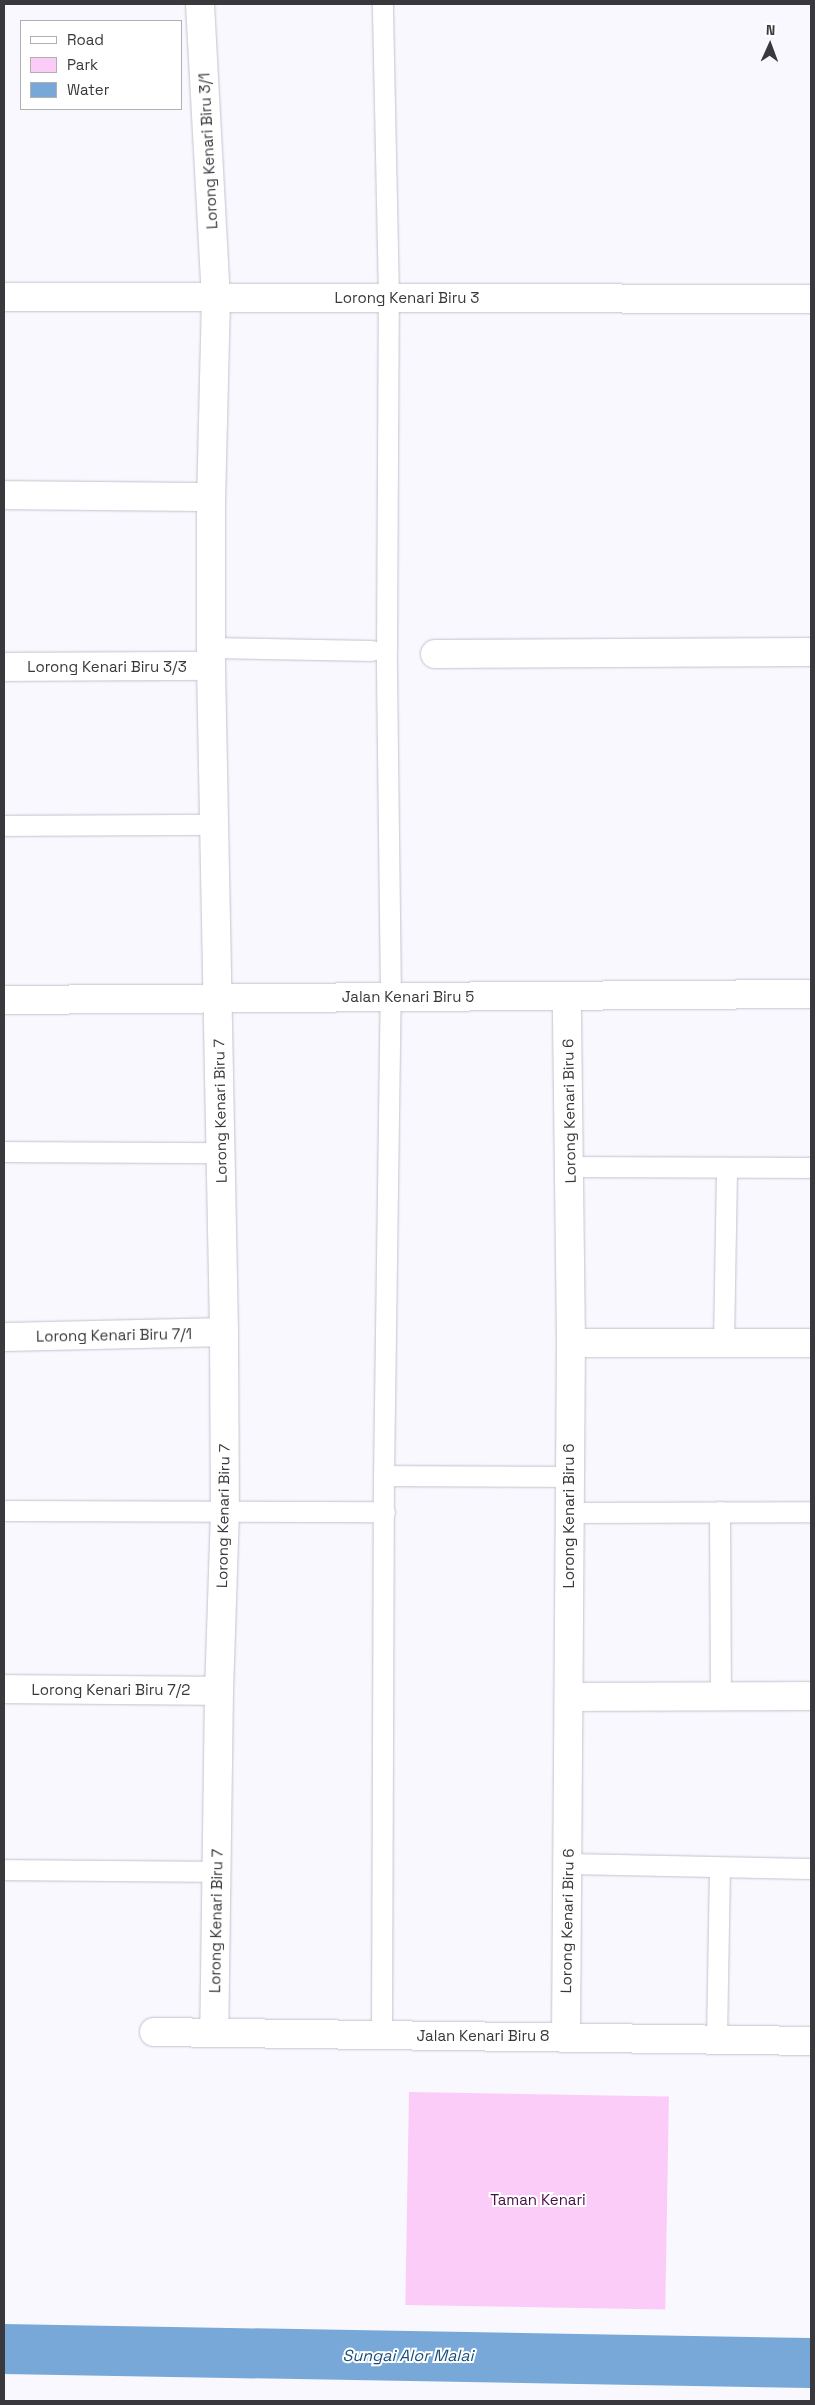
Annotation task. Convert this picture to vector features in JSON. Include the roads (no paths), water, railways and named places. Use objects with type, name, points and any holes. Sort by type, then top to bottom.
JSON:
[{"type":"street","name":"Lorong Kenari Biru 3/1","points":[[200,4],[216,298],[211,497],[211,657]]},
{"type":"street","name":"Lorong Kenari Biru 3","points":[[4,297],[389,298],[810,295]]},
{"type":"street","points":[[4,495],[211,497]]},
{"type":"street","points":[[436,654],[811,652]]},
{"type":"street","name":"Lorong Kenari Biru 3/3","points":[[4,667],[211,657]]},
{"type":"street","name":"Lorong Kenari Biru 7","points":[[211,657],[224,1332],[225,1511],[219,1690],[214,2033]]},
{"type":"street","name":"Jalan Kenari Biru 5","points":[[4,1000],[811,994]]},
{"type":"street","name":"Lorong Kenari Biru 6","points":[[566,2037],[570,1697],[568,1477],[571,1343],[567,996]]},
{"type":"street","name":"Lorong Kenari Biru 7/1","points":[[4,1337],[224,1332]]},
{"type":"street","points":[[571,1343],[811,1343]]},
{"type":"street","name":"Lorong Kenari Biru 7/2","points":[[4,1689],[219,1690]]},
{"type":"street","points":[[570,1697],[811,1696]]},
{"type":"street","name":"Jalan Kenari Biru 8","points":[[154,2032],[811,2041]]},
{"type":"lane","points":[[382,2035],[384,1476],[391,998],[387,651],[389,298],[383,4]]},
{"type":"lane","points":[[211,657],[372,651]]},
{"type":"lane","points":[[4,826],[214,825]]},
{"type":"lane","points":[[4,1152],[221,1153]]},
{"type":"lane","points":[[570,1167],[811,1168]]},
{"type":"lane","points":[[724,1343],[727,1168]]},
{"type":"lane","points":[[384,1476],[568,1477]]},
{"type":"lane","points":[[4,1511],[385,1512]]},
{"type":"lane","points":[[720,1512],[721,1695]]},
{"type":"lane","points":[[568,1513],[811,1512]]},
{"type":"lane","points":[[568,1864],[811,1869]]},
{"type":"lane","points":[[717,2040],[720,1868]]},
{"type":"lane","points":[[4,1870],[217,1872]]},
{"type":"water","name":"Sungai Alor Malai","points":[[4,2324],[811,2338],[810,2388],[4,2374]]},
{"type":"park label","name":"Taman Kenari","points":[[538,2200]]}]
